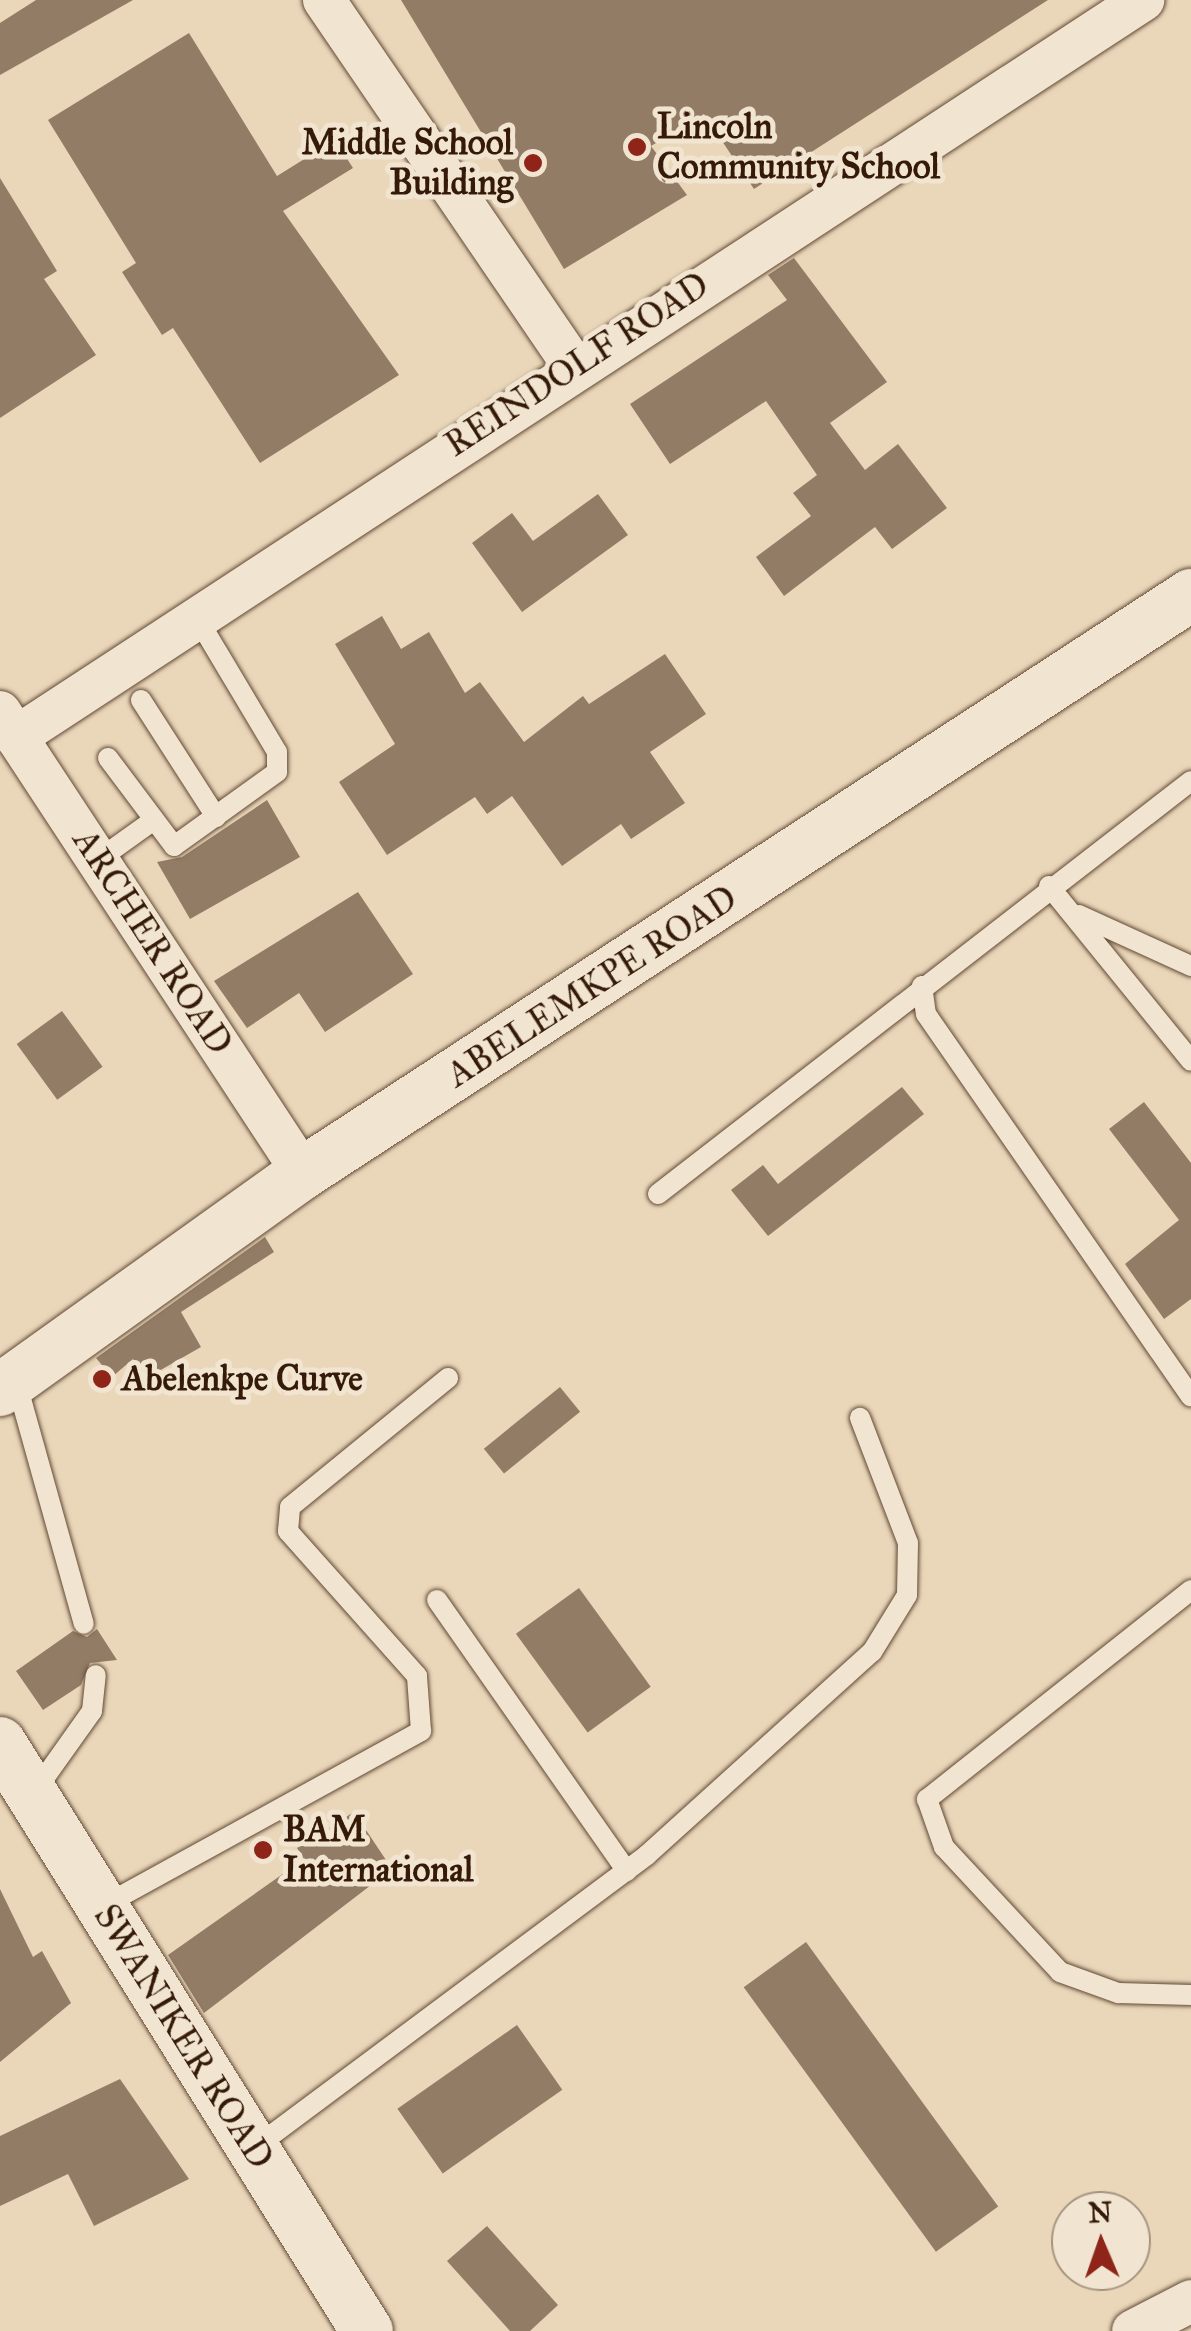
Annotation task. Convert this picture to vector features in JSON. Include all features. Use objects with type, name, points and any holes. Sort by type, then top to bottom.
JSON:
[{"type":"street","points":[[324,0],[573,366]]},
{"type":"street","name":"REINDOLF ROAD","points":[[8,724],[197,618],[573,366],[1143,0]]},
{"type":"street","name":"ABELEMKPE ROAD","points":[[8,1384],[303,1173],[1191,595]]},
{"type":"street","name":"ARCHER ROAD","points":[[8,724],[303,1173]]},
{"type":"street","name":"SWANIKER ROAD","points":[[0,1742],[367,2331]]},
{"type":"street","points":[[1133,2331],[1191,2302]]},
{"type":"lane","points":[[108,758],[151,822],[174,846],[216,817],[280,762],[197,618]]},
{"type":"lane","points":[[142,700],[216,817]]},
{"type":"lane","points":[[658,1194],[1049,886],[1191,781]]},
{"type":"lane","points":[[98,860],[151,822]]},
{"type":"lane","points":[[1049,886],[1077,914],[1191,1062]]},
{"type":"lane","points":[[1077,914],[1191,966]]},
{"type":"lane","points":[[922,986],[926,1014],[1191,1396]]},
{"type":"lane","points":[[102,1907],[420,1731],[418,1676],[288,1531],[290,1506],[448,1378]]},
{"type":"lane","points":[[8,1384],[84,1624]]},
{"type":"lane","points":[[252,2149],[627,1871],[872,1652],[907,1595],[908,1543],[860,1418]]},
{"type":"lane","points":[[1191,1590],[927,1799],[944,1848],[1060,1972],[1118,1994],[1191,1995]]},
{"type":"lane","points":[[437,1600],[627,1871]]},
{"type":"lane","points":[[32,1794],[92,1710],[96,1675]]},
{"type":"building","points":[[36,0],[133,0],[0,75],[0,23]]},
{"type":"building","name":"Lincoln Community School","points":[[401,0],[1048,0],[754,189],[704,114],[651,146],[687,195],[564,269]]},
{"type":"building","points":[[189,33],[277,176],[335,140],[353,168],[283,211],[399,375],[260,463],[173,328],[162,335],[122,272],[136,263],[48,120]]},
{"type":"building","points":[[0,178],[57,271],[44,279],[96,355],[0,418]]},
{"type":"building","points":[[794,258],[887,382],[830,423],[865,470],[898,444],[947,508],[892,549],[875,527],[784,596],[756,557],[811,516],[793,493],[817,475],[766,401],[670,464],[630,404],[787,300],[768,275]]},
{"type":"building","points":[[598,494],[628,535],[522,612],[472,543],[512,513],[533,541]]},
{"type":"building","points":[[382,616],[401,649],[429,632],[465,693],[480,682],[524,742],[583,696],[589,704],[665,654],[706,714],[650,752],[685,803],[631,839],[621,824],[562,866],[512,796],[487,814],[475,797],[387,855],[339,782],[395,744],[335,644]]},
{"type":"building","points":[[267,800],[300,857],[190,919],[157,862],[182,857]]},
{"type":"building","points":[[358,892],[413,974],[325,1032],[299,993],[247,1028],[214,981]]},
{"type":"building","points":[[62,1011],[103,1067],[57,1100],[17,1044]]},
{"type":"building","points":[[902,1087],[924,1114],[768,1236],[731,1190],[763,1165],[778,1184]]},
{"type":"building","points":[[1144,1102],[1191,1163],[1191,1299],[1164,1319],[1125,1264],[1179,1220],[1109,1129]]},
{"type":"building","points":[[265,1237],[274,1252],[181,1312],[201,1347],[145,1379],[133,1359],[112,1377],[96,1358]]},
{"type":"building","points":[[560,1387],[580,1412],[504,1474],[484,1449]]},
{"type":"building","points":[[579,1588],[651,1687],[588,1733],[516,1634]]},
{"type":"building","points":[[97,1629],[117,1660],[90,1663],[81,1685],[43,1710],[16,1671],[73,1631],[87,1637]]},
{"type":"building","points":[[354,1812],[392,1869],[204,2013],[168,1955],[304,1859],[297,1848]]},
{"type":"building","points":[[0,1889],[33,1957],[42,1951],[71,2003],[0,2062]]},
{"type":"building","points":[[806,1942],[998,2207],[936,2252],[744,1987]]},
{"type":"building","points":[[517,2025],[562,2090],[443,2173],[397,2109]]},
{"type":"building","points":[[120,2079],[189,2179],[94,2226],[68,2174],[0,2206],[0,2136]]},
{"type":"building","points":[[487,2226],[558,2305],[530,2331],[510,2331],[447,2261]]},
{"type":"place","name":"Lincoln Community School","points":[[637,147]]},
{"type":"place","name":"Middle School Building","points":[[533,163]]},
{"type":"place","name":"Abelenkpe Curve","points":[[102,1379]]},
{"type":"place","name":"BAM International","points":[[263,1850]]}]
